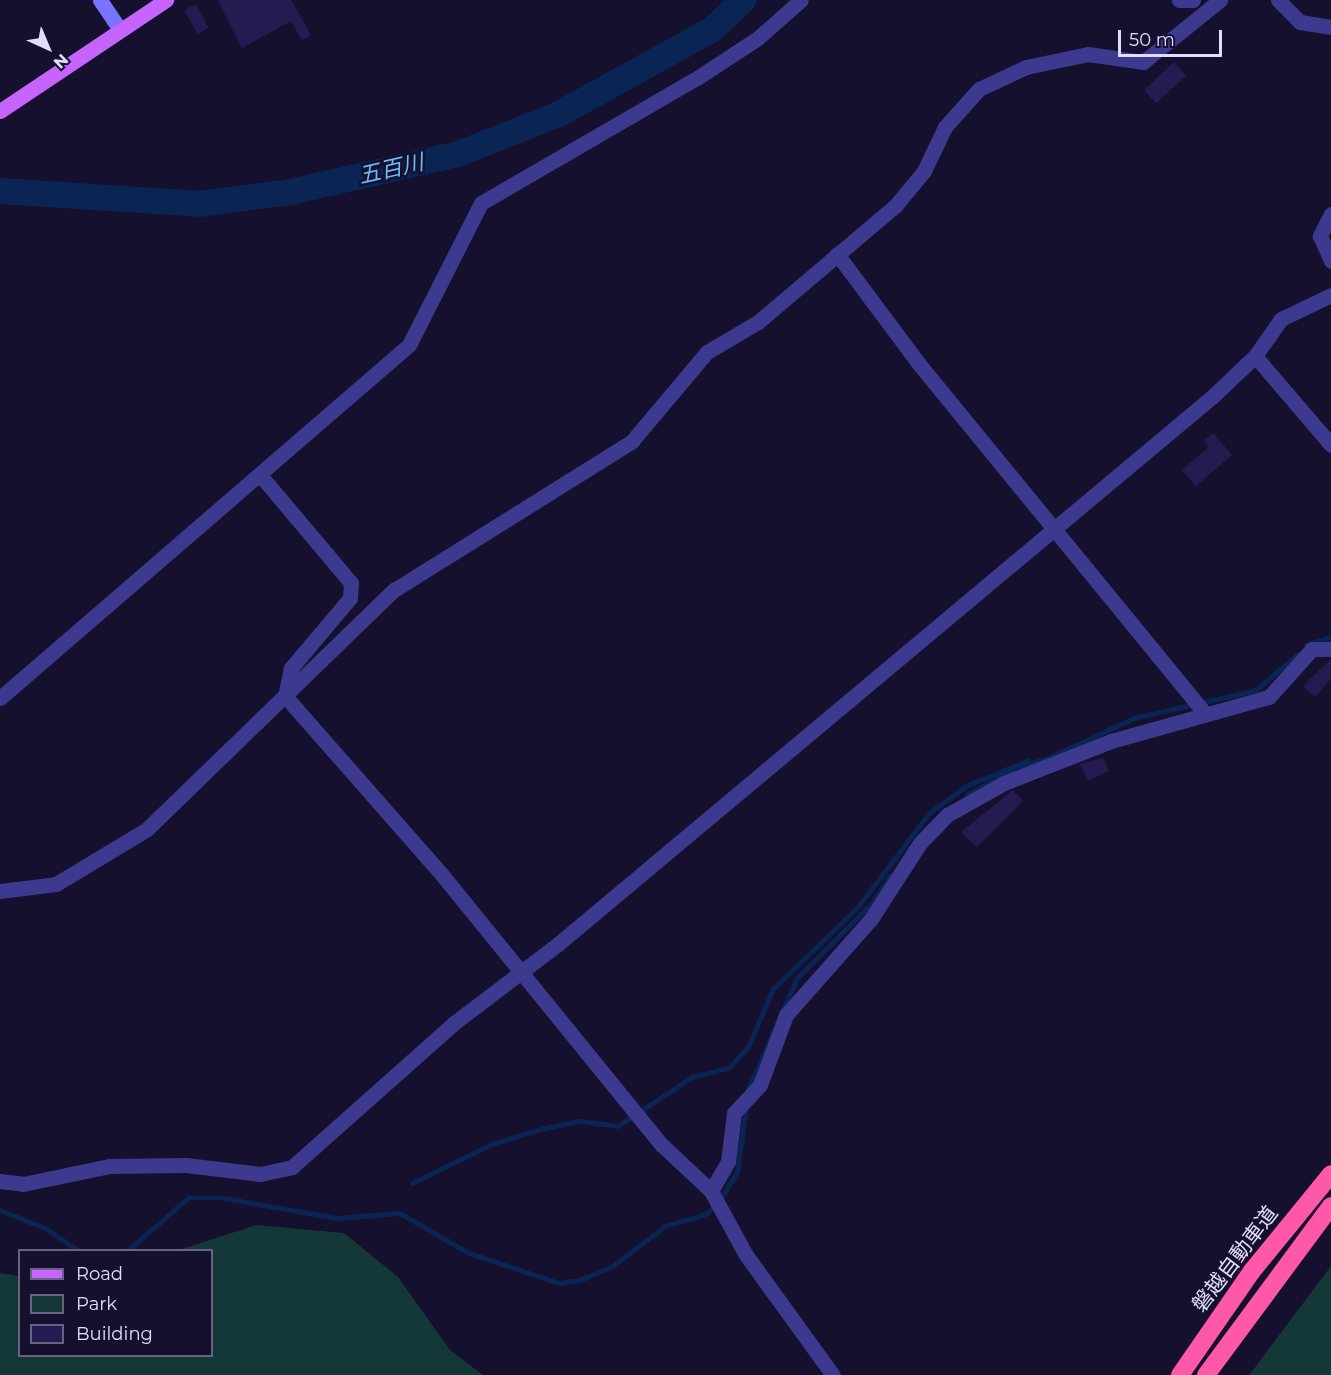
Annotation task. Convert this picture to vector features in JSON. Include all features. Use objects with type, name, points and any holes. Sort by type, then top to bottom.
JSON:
[{"type":"highway","name":"磐越自動車道","points":[[1180,1375],[1201,1343],[1331,1174]]},
{"type":"highway","name":"磐越自動車道","points":[[1206,1375],[1331,1206]]},
{"type":"highway","points":[[1174,1375],[1201,1343]]},
{"type":"main road","points":[[0,111],[166,0]]},
{"type":"street","points":[[100,0],[120,30]]},
{"type":"street","points":[[0,698],[261,476],[410,345],[478,206],[697,78],[758,38],[801,0]]},
{"type":"street","points":[[1179,0],[1193,0]]},
{"type":"street","points":[[0,891],[45,888],[139,835],[394,590],[632,441],[707,352],[758,322],[896,205],[924,171],[945,127],[990,82],[1026,67],[1088,54],[1143,62],[1220,0]]},
{"type":"street","points":[[1278,0],[1300,22],[1331,27]]},
{"type":"street","points":[[1331,214],[1320,236],[1331,261]]},
{"type":"street","points":[[837,254],[919,364],[1055,525],[1205,714]]},
{"type":"street","points":[[0,1181],[24,1184],[119,1166],[282,1172],[521,970],[558,944],[1255,356],[1281,319],[1331,295]]},
{"type":"street","points":[[1255,356],[1331,445]]},
{"type":"street","points":[[261,476],[351,583],[350,598],[291,668],[285,696]]},
{"type":"street","points":[[711,1191],[728,1162],[734,1113],[760,1085],[786,1015],[871,919],[936,826],[1004,783],[1150,727],[1269,697],[1312,649],[1331,649]]},
{"type":"street","points":[[285,696],[521,970],[662,1145],[711,1191],[746,1256],[828,1372]]},
{"type":"green space","points":[[256,1225],[344,1233],[398,1277],[450,1350],[483,1375],[0,1375],[0,1273],[18,1276],[18,1357],[213,1357],[213,1249],[182,1249]]},
{"type":"green space","points":[[1331,1266],[1331,1375],[1250,1375],[1250,1374]]},
{"type":"building","points":[[218,0],[291,0],[311,35],[302,40],[291,21],[242,48]]},
{"type":"building","points":[[196,4],[209,28],[197,34],[185,10]]},
{"type":"building","points":[[1174,62],[1186,75],[1156,103],[1144,90]]},
{"type":"building","points":[[1213,433],[1232,455],[1196,486],[1182,470],[1209,447],[1204,441]]},
{"type":"building","points":[[1331,659],[1331,679],[1315,697],[1303,686]]},
{"type":"building","points":[[1103,758],[1109,771],[1088,781],[1080,764]]},
{"type":"building","points":[[1013,790],[1023,801],[977,847],[961,832]]},
{"type":"waterway","name":"五百川","points":[[0,191],[199,204],[290,192],[458,154],[559,114],[713,29],[743,0]]},
{"type":"waterway","points":[[1306,645],[1331,637]]},
{"type":"waterway","points":[[967,795],[1019,766],[1048,758],[1134,718],[1256,690],[1298,654]]},
{"type":"waterway","points":[[412,1183],[492,1144],[541,1129],[579,1121],[618,1126],[692,1077],[729,1068],[748,1047],[773,989],[857,908],[929,813],[968,785],[1027,761]]},
{"type":"waterway","points":[[748,1090],[797,978],[873,902],[890,876]]},
{"type":"waterway","points":[[129,1249],[188,1198],[224,1198],[336,1218],[400,1213],[469,1253],[559,1283],[580,1280],[613,1266],[665,1226],[706,1214],[720,1200],[737,1172],[746,1108]]},
{"type":"waterway","points":[[0,1210],[45,1228],[76,1249]]}]
